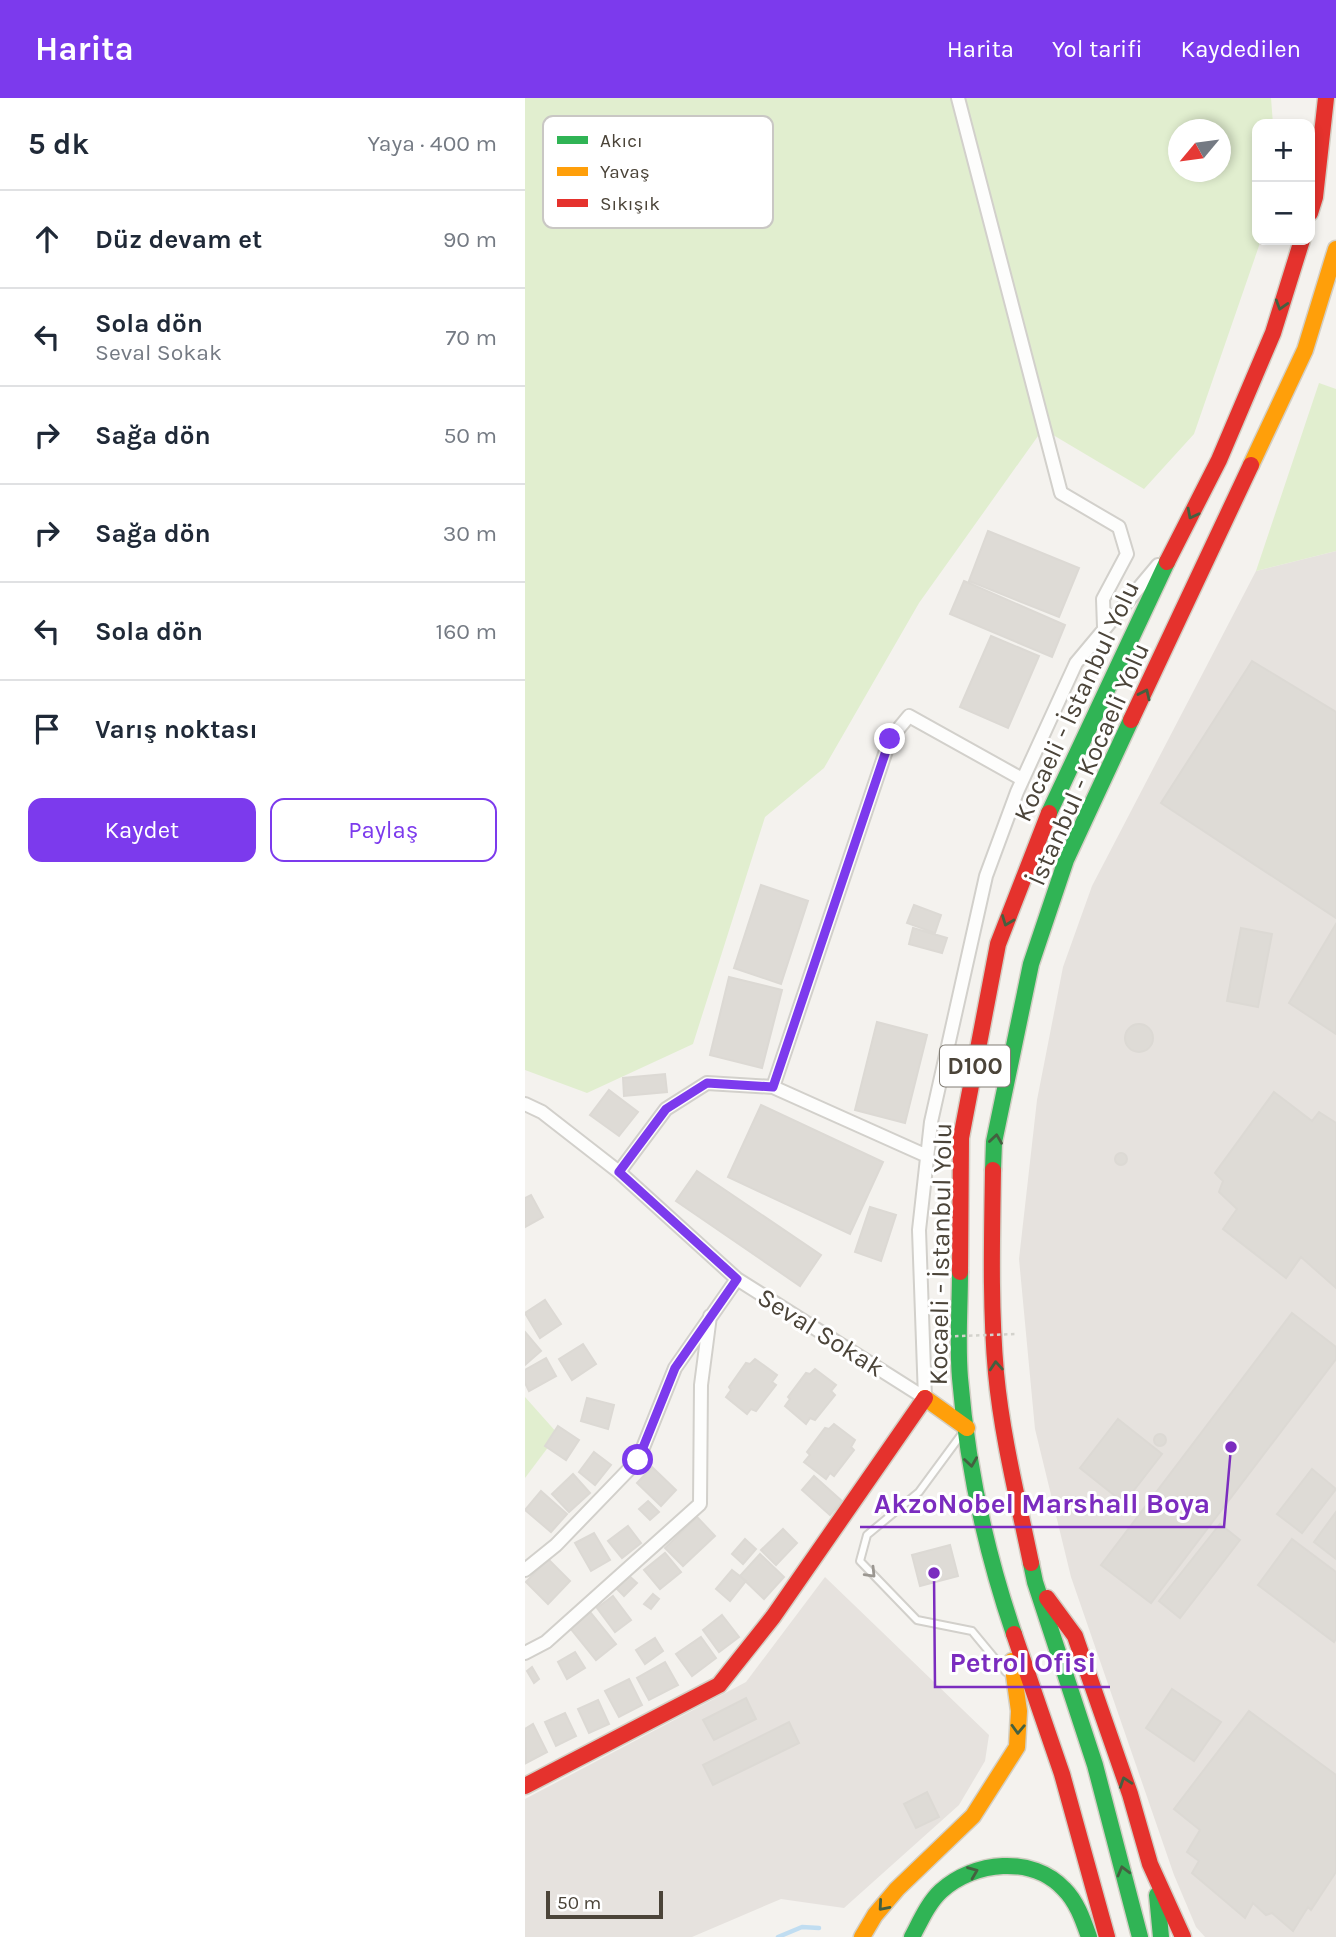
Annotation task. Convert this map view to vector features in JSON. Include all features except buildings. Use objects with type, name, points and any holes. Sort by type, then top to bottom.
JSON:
[{"type":"main road","points":[[1315,197],[1326,98]]},
{"type":"main road","name":"Kocaeli - İstanbul Yolu","points":[[1107,1937],[1062,1774],[1002,1600],[974,1482],[960,1377],[961,1138],[998,944],[1046,820],[1219,460],[1267,346],[1299,245]]},
{"type":"main road","name":"İstanbul - Kocaeli Yolu","points":[[1140,1937],[1095,1765],[1035,1582],[1011,1466],[996,1374],[991,1257],[994,1142],[1031,964],[1066,860],[1305,350],[1336,249]]},
{"type":"main road","points":[[1305,350],[1336,272]]},
{"type":"main road","points":[[525,1786],[719,1685],[773,1617],[925,1398],[967,1428]]},
{"type":"main road","points":[[862,1937],[875,1915],[897,1889],[973,1816],[1017,1747],[1019,1711],[1016,1685],[1012,1660],[999,1618],[994,1565]]},
{"type":"main road","points":[[1035,1582],[1075,1636],[1155,1876],[1183,1937]]},
{"type":"main road","points":[[912,1937],[939,1893],[961,1877],[987,1866],[1007,1865],[1035,1870],[1061,1886],[1080,1913],[1089,1937]]},
{"type":"main road","points":[[1155,1876],[1161,1937]]},
{"type":"street","points":[[958,98],[1061,493],[1119,527],[1127,554],[1103,600],[1104,627]]},
{"type":"street","points":[[925,1398],[919,1230],[927,1156],[931,1122],[986,876],[1022,779],[1076,663],[1177,544]]},
{"type":"street","points":[[773,1087],[890,739],[909,716],[1022,779]]},
{"type":"street","points":[[619,1172],[666,1109],[707,1083],[773,1087],[927,1156]]},
{"type":"street","name":"Seval Sokak","points":[[525,1104],[542,1112],[619,1172],[737,1279],[925,1398]]},
{"type":"street","points":[[525,1570],[556,1545],[638,1460],[675,1368],[737,1279]]},
{"type":"street","points":[[525,1653],[546,1642],[701,1504],[701,1385],[711,1316]]},
{"type":"lane","points":[[967,1428],[919,1492],[867,1535],[860,1561],[917,1620],[972,1631],[1016,1685]]},
{"type":"path","points":[[935,1336],[1015,1334]]},
{"type":"shaded area","points":[[1336,551],[1336,1937],[1205,1937],[1196,1927],[1174,1875],[1071,1577],[1035,1429],[1019,1259],[1037,1100],[1063,967],[1092,886],[1256,571]]},
{"type":"shaded area","points":[[825,1577],[989,1735],[985,1761],[959,1805],[844,1908],[781,1899],[692,1937],[525,1937],[525,1799],[746,1682]]},
{"type":"green space","points":[[525,98],[1271,98],[1273,119],[1252,119],[1252,245],[1259,245],[1194,434],[1144,489],[1043,429],[919,603],[824,768],[765,817],[693,1044],[587,1093],[525,1070]]},
{"type":"green space","points":[[1319,383],[1336,389],[1336,551],[1256,571]]},
{"type":"green space","points":[[525,1397],[558,1434],[525,1478]]},
{"type":"waterway","points":[[778,1937],[802,1927],[819,1928]]},
{"type":"traffic: fast","points":[[1049,813],[1167,562]]},
{"type":"traffic: fast","points":[[993,1170],[994,1142],[1031,964],[1066,860],[1131,720]]},
{"type":"traffic: fast","points":[[960,1272],[959,1365],[967,1443],[986,1540],[1014,1634]]},
{"type":"traffic: fast","points":[[1031,1563],[1095,1765],[1140,1937]]},
{"type":"traffic: fast","points":[[912,1937],[928,1907],[941,1891],[970,1873],[1003,1866],[1020,1867],[1051,1878],[1073,1900],[1089,1937]]},
{"type":"traffic: fast","points":[[1157,1895],[1161,1937]]},
{"type":"traffic: slow","points":[[1251,465],[1305,350],[1336,249]]},
{"type":"traffic: slow","points":[[925,1398],[967,1428]]},
{"type":"traffic: slow","points":[[862,1937],[875,1915],[897,1889],[973,1816],[1017,1747],[1019,1711],[1012,1661]]},
{"type":"traffic: jam","points":[[1315,197],[1326,98]]},
{"type":"traffic: jam","points":[[1167,562],[1219,460],[1273,333],[1300,245]]},
{"type":"traffic: jam","points":[[1131,720],[1251,465]]},
{"type":"traffic: jam","points":[[960,1272],[961,1138],[998,944],[1049,813]]},
{"type":"traffic: jam","points":[[993,1170],[992,1297],[996,1373],[1006,1445],[1031,1563]]},
{"type":"traffic: jam","points":[[525,1786],[719,1685],[773,1617],[925,1398]]},
{"type":"traffic: jam","points":[[1047,1598],[1075,1636],[1130,1794],[1150,1864],[1183,1937]]},
{"type":"traffic: jam","points":[[1014,1634],[1062,1774],[1107,1937]]},
{"type":"place","name":"AkzoNobel Marshall Boya","points":[[1231,1447]]},
{"type":"place","name":"Petrol Ofisi","points":[[934,1573]]},
{"type":"route","points":[[638,1460],[675,1368],[737,1279],[619,1172],[666,1109],[707,1083],[773,1087],[890,739]]}]
